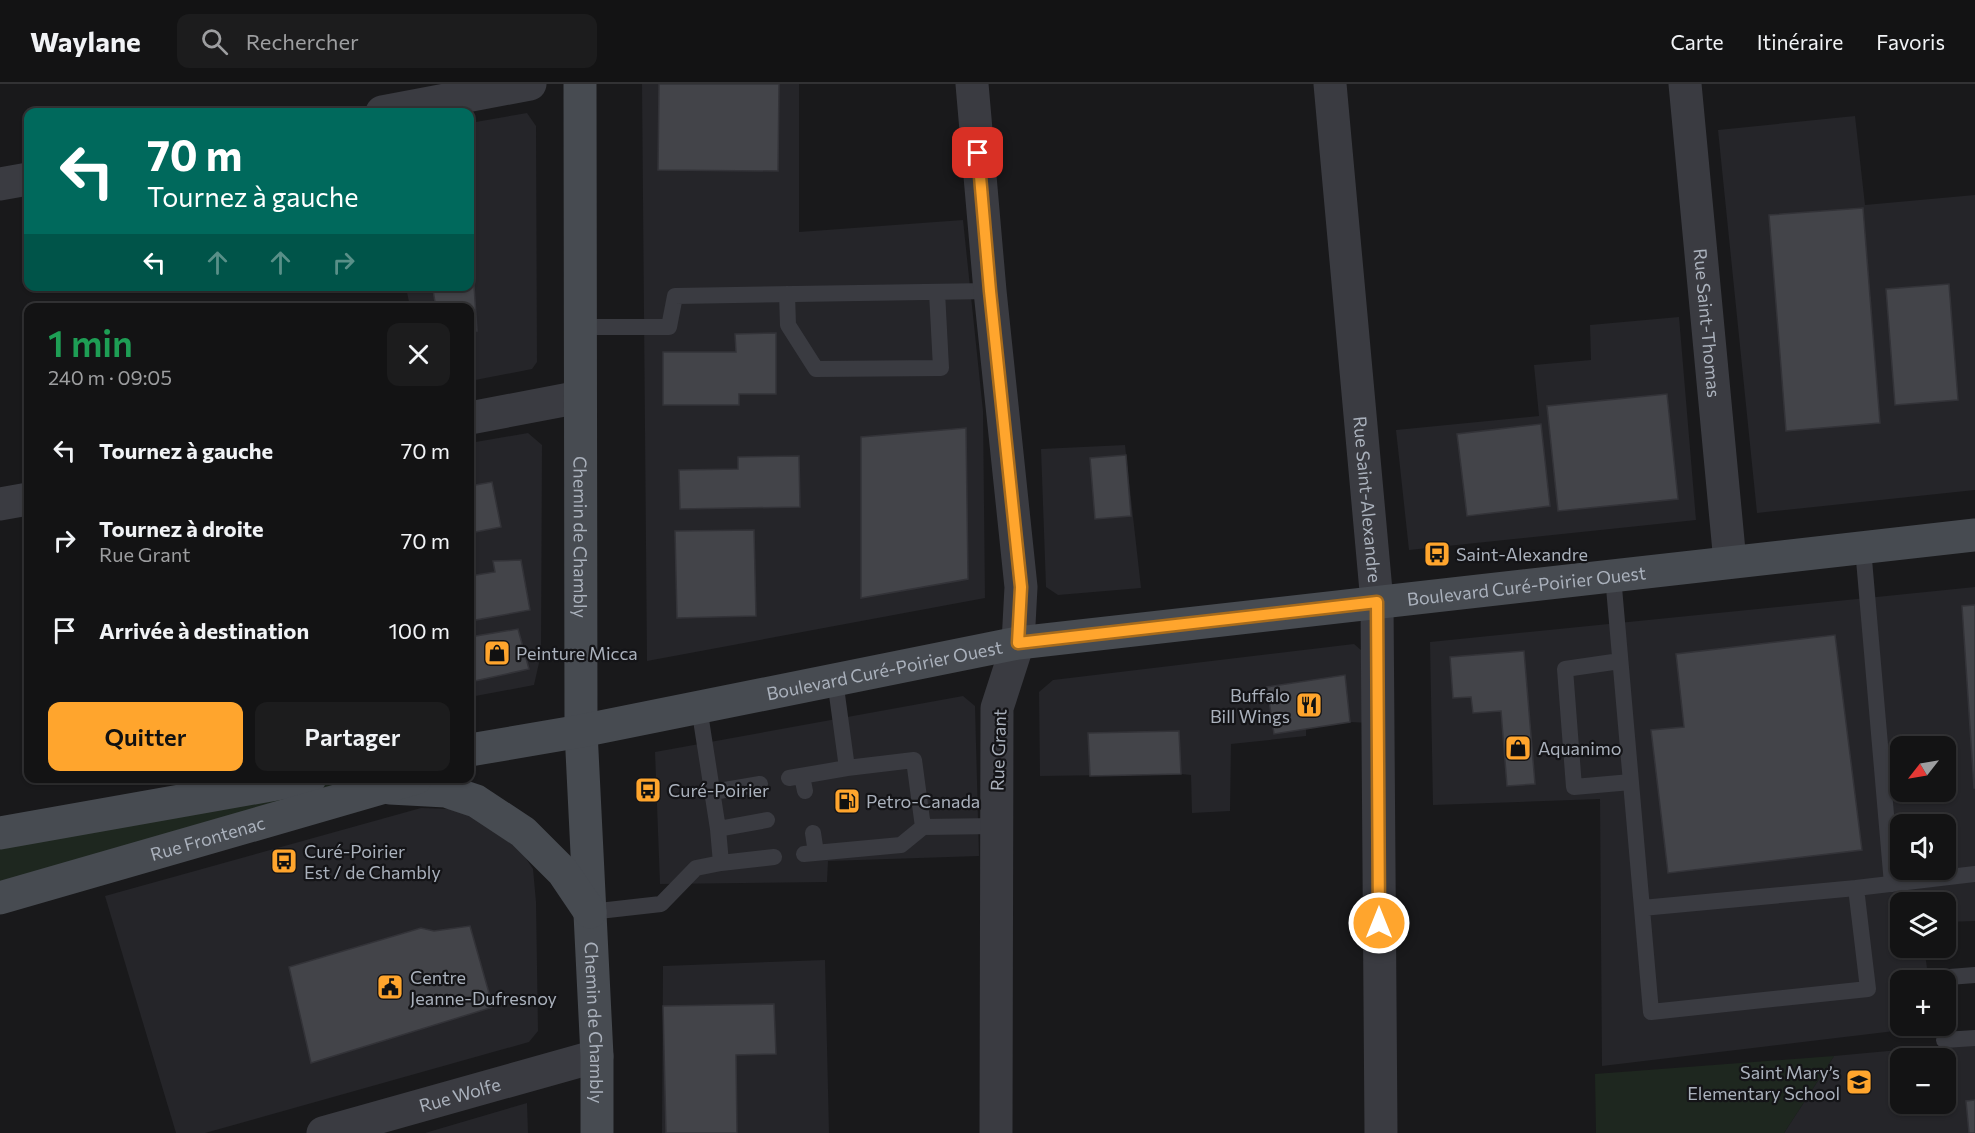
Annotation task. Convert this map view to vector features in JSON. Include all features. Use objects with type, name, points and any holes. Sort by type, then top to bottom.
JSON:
[{"type":"main road","name":"Chemin de Chambly","points":[[580,84],[580,731],[597,1056],[597,1133]]},
{"type":"main road","name":"Boulevard Curé-Poirier Ouest","points":[[580,731],[1018,643],[1975,535]]},
{"type":"main road","points":[[474,749],[580,731]]},
{"type":"main road","points":[[474,762],[580,731]]},
{"type":"main road","points":[[0,832],[281,783]]},
{"type":"main road","name":"Rue Frontenac","points":[[0,898],[400,783]]},
{"type":"main road","points":[[385,788],[447,791],[476,801],[523,832],[563,872],[590,912]]},
{"type":"street","points":[[403,108],[530,84]]},
{"type":"street","name":"Rue Grant","points":[[972,84],[990,291],[1021,587],[1018,643],[997,708],[996,1133]]},
{"type":"street","name":"Rue Saint-Alexandre","points":[[1330,84],[1377,602],[1381,1133]]},
{"type":"street","name":"Rue Saint-Thomas","points":[[1685,84],[1730,562]]},
{"type":"street","points":[[0,184],[24,180]]},
{"type":"street","points":[[474,417],[580,397]]},
{"type":"street","points":[[0,504],[24,500]]},
{"type":"street","name":"Rue Wolfe","points":[[323,1133],[597,1056]]},
{"type":"lane","points":[[580,327],[669,327],[675,296],[990,291]]},
{"type":"lane","points":[[787,294],[788,325],[816,369],[941,368],[938,292]]},
{"type":"lane","points":[[1863,548],[1892,884]]},
{"type":"lane","points":[[1613,576],[1652,1012],[1868,989],[1856,888]]},
{"type":"lane","points":[[1620,661],[1565,669],[1574,787],[1631,782]]},
{"type":"lane","points":[[835,680],[847,768]]},
{"type":"lane","points":[[699,707],[713,792],[721,863]]},
{"type":"lane","points":[[799,782],[847,768],[914,760],[923,827]]},
{"type":"lane","points":[[713,792],[760,784]]},
{"type":"lane","points":[[718,829],[767,820]]},
{"type":"lane","points":[[813,833],[810,854],[901,845],[923,827],[996,826]]},
{"type":"lane","points":[[590,912],[661,904],[696,868],[774,857]]},
{"type":"lane","points":[[1642,908],[1856,888],[1975,874]]},
{"type":"lane","points":[[1956,976],[1975,975]]},
{"type":"lane","points":[[1944,1040],[1975,1038]]},
{"type":"shaded area","points":[[642,84],[799,84],[799,232],[963,220],[983,411],[985,598],[647,661]]},
{"type":"shaded area","points":[[527,113],[536,126],[537,362],[532,369],[474,380],[474,303],[409,303],[407,291],[474,291],[474,122]]},
{"type":"shaded area","points":[[1855,116],[1865,205],[1975,195],[1975,490],[1757,513],[1718,130]]},
{"type":"shaded area","points":[[1679,317],[1696,520],[1409,550],[1396,430],[1539,416],[1534,365],[1591,360],[1590,325]]},
{"type":"shaded area","points":[[528,433],[542,445],[541,654],[534,685],[474,696],[474,442]]},
{"type":"shaded area","points":[[1125,445],[1141,588],[1058,595],[1046,587],[1041,449]]},
{"type":"shaded area","points":[[1975,587],[1975,921],[1956,922],[1956,892],[1890,892],[1890,958],[1926,958],[1927,970],[1890,970],[1890,1032],[1602,1066],[1600,799],[1433,805],[1430,642]]},
{"type":"shaded area","points":[[1354,644],[1369,657],[1370,723],[1350,722],[1306,729],[1306,736],[1231,744],[1230,811],[1192,813],[1191,775],[1040,776],[1039,692],[1053,680]]},
{"type":"shaded area","points":[[963,696],[975,706],[979,856],[828,861],[827,882],[660,884],[655,752]]},
{"type":"shaded area","points":[[287,783],[402,783],[0,898],[0,833]]},
{"type":"shaded area","points":[[421,808],[452,809],[480,817],[511,836],[533,869],[536,902],[538,1031],[529,1042],[205,1133],[176,1133],[105,896]]},
{"type":"shaded area","points":[[825,960],[829,1133],[662,1133],[663,966]]},
{"type":"shaded area","name":"Saint Mary’s Elementary School","points":[[1975,1043],[1975,1133],[1784,1133],[1834,1056],[1890,1051],[1890,1114],[1956,1114],[1956,1048],[1921,1048]]},
{"type":"shaded area","points":[[1834,1056],[1784,1133],[1596,1133],[1595,1074]]},
{"type":"shaded area","points":[[527,1103],[528,1133],[425,1133]]},
{"type":"building","points":[[659,84],[779,84],[778,171],[658,170]]},
{"type":"building","points":[[1863,208],[1880,423],[1786,431],[1769,215]]},
{"type":"building","points":[[1949,284],[1958,400],[1895,405],[1886,289]]},
{"type":"building","points":[[474,286],[477,331],[474,331],[474,303],[427,303],[435,302],[433,291],[474,291]]},
{"type":"building","points":[[776,333],[776,394],[739,394],[739,405],[663,405],[663,352],[736,352],[735,334]]},
{"type":"building","points":[[1667,394],[1678,499],[1558,511],[1547,406]]},
{"type":"building","points":[[1541,424],[1550,506],[1467,516],[1457,434]]},
{"type":"building","points":[[966,428],[968,579],[861,598],[861,437]]},
{"type":"building","points":[[1126,455],[1131,516],[1095,519],[1090,458]]},
{"type":"building","points":[[799,456],[800,507],[680,509],[679,470],[738,469],[738,457]]},
{"type":"building","points":[[492,482],[501,527],[474,532],[474,485]]},
{"type":"building","points":[[754,530],[756,616],[677,618],[675,531]]},
{"type":"building","points":[[521,560],[530,610],[474,620],[474,575],[495,572],[493,561]]},
{"type":"building","points":[[1975,605],[1975,788],[1974,788],[1962,606]]},
{"type":"building","name":"Peinture Micca","points":[[518,629],[529,669],[474,681],[474,636]]},
{"type":"building","points":[[1835,635],[1862,850],[1668,873],[1651,730],[1684,727],[1676,654]]},
{"type":"building","name":"Aquanimo","points":[[1524,651],[1535,784],[1507,786],[1501,711],[1473,713],[1471,697],[1453,698],[1450,657]]},
{"type":"building","name":"Buffalo Bill Wings","points":[[1345,675],[1350,722],[1274,734],[1267,687]]},
{"type":"building","points":[[1179,731],[1181,774],[1090,776],[1088,733]]},
{"type":"building","name":"Centre Jeanne-Dufresnoy","points":[[470,926],[493,1007],[311,1063],[289,967],[421,928],[434,931]]},
{"type":"building","points":[[774,1004],[776,1054],[736,1055],[737,1133],[666,1133],[663,1006]]},
{"type":"building","points":[[1975,1100],[1975,1133],[1969,1133],[1966,1101]]},
{"type":"place","name":"Saint-Alexandre","points":[[1437,554]]},
{"type":"place","name":"Peinture Micca","points":[[497,653]]},
{"type":"place","name":"Buffalo Bill Wings","points":[[1309,705]]},
{"type":"place","name":"Aquanimo","points":[[1518,748]]},
{"type":"place","name":"Curé-Poirier","points":[[648,790]]},
{"type":"place","name":"Petro-Canada","points":[[847,801]]},
{"type":"place","name":"Curé-Poirier Est / de Chambly","points":[[284,861]]},
{"type":"place","name":"Centre Jeanne-Dufresnoy","points":[[390,987]]},
{"type":"place","name":"Saint Mary’s Elementary School","points":[[1859,1082]]},
{"type":"route","points":[[978,153],[1021,587],[1018,643],[1377,602],[1379,923]]}]
